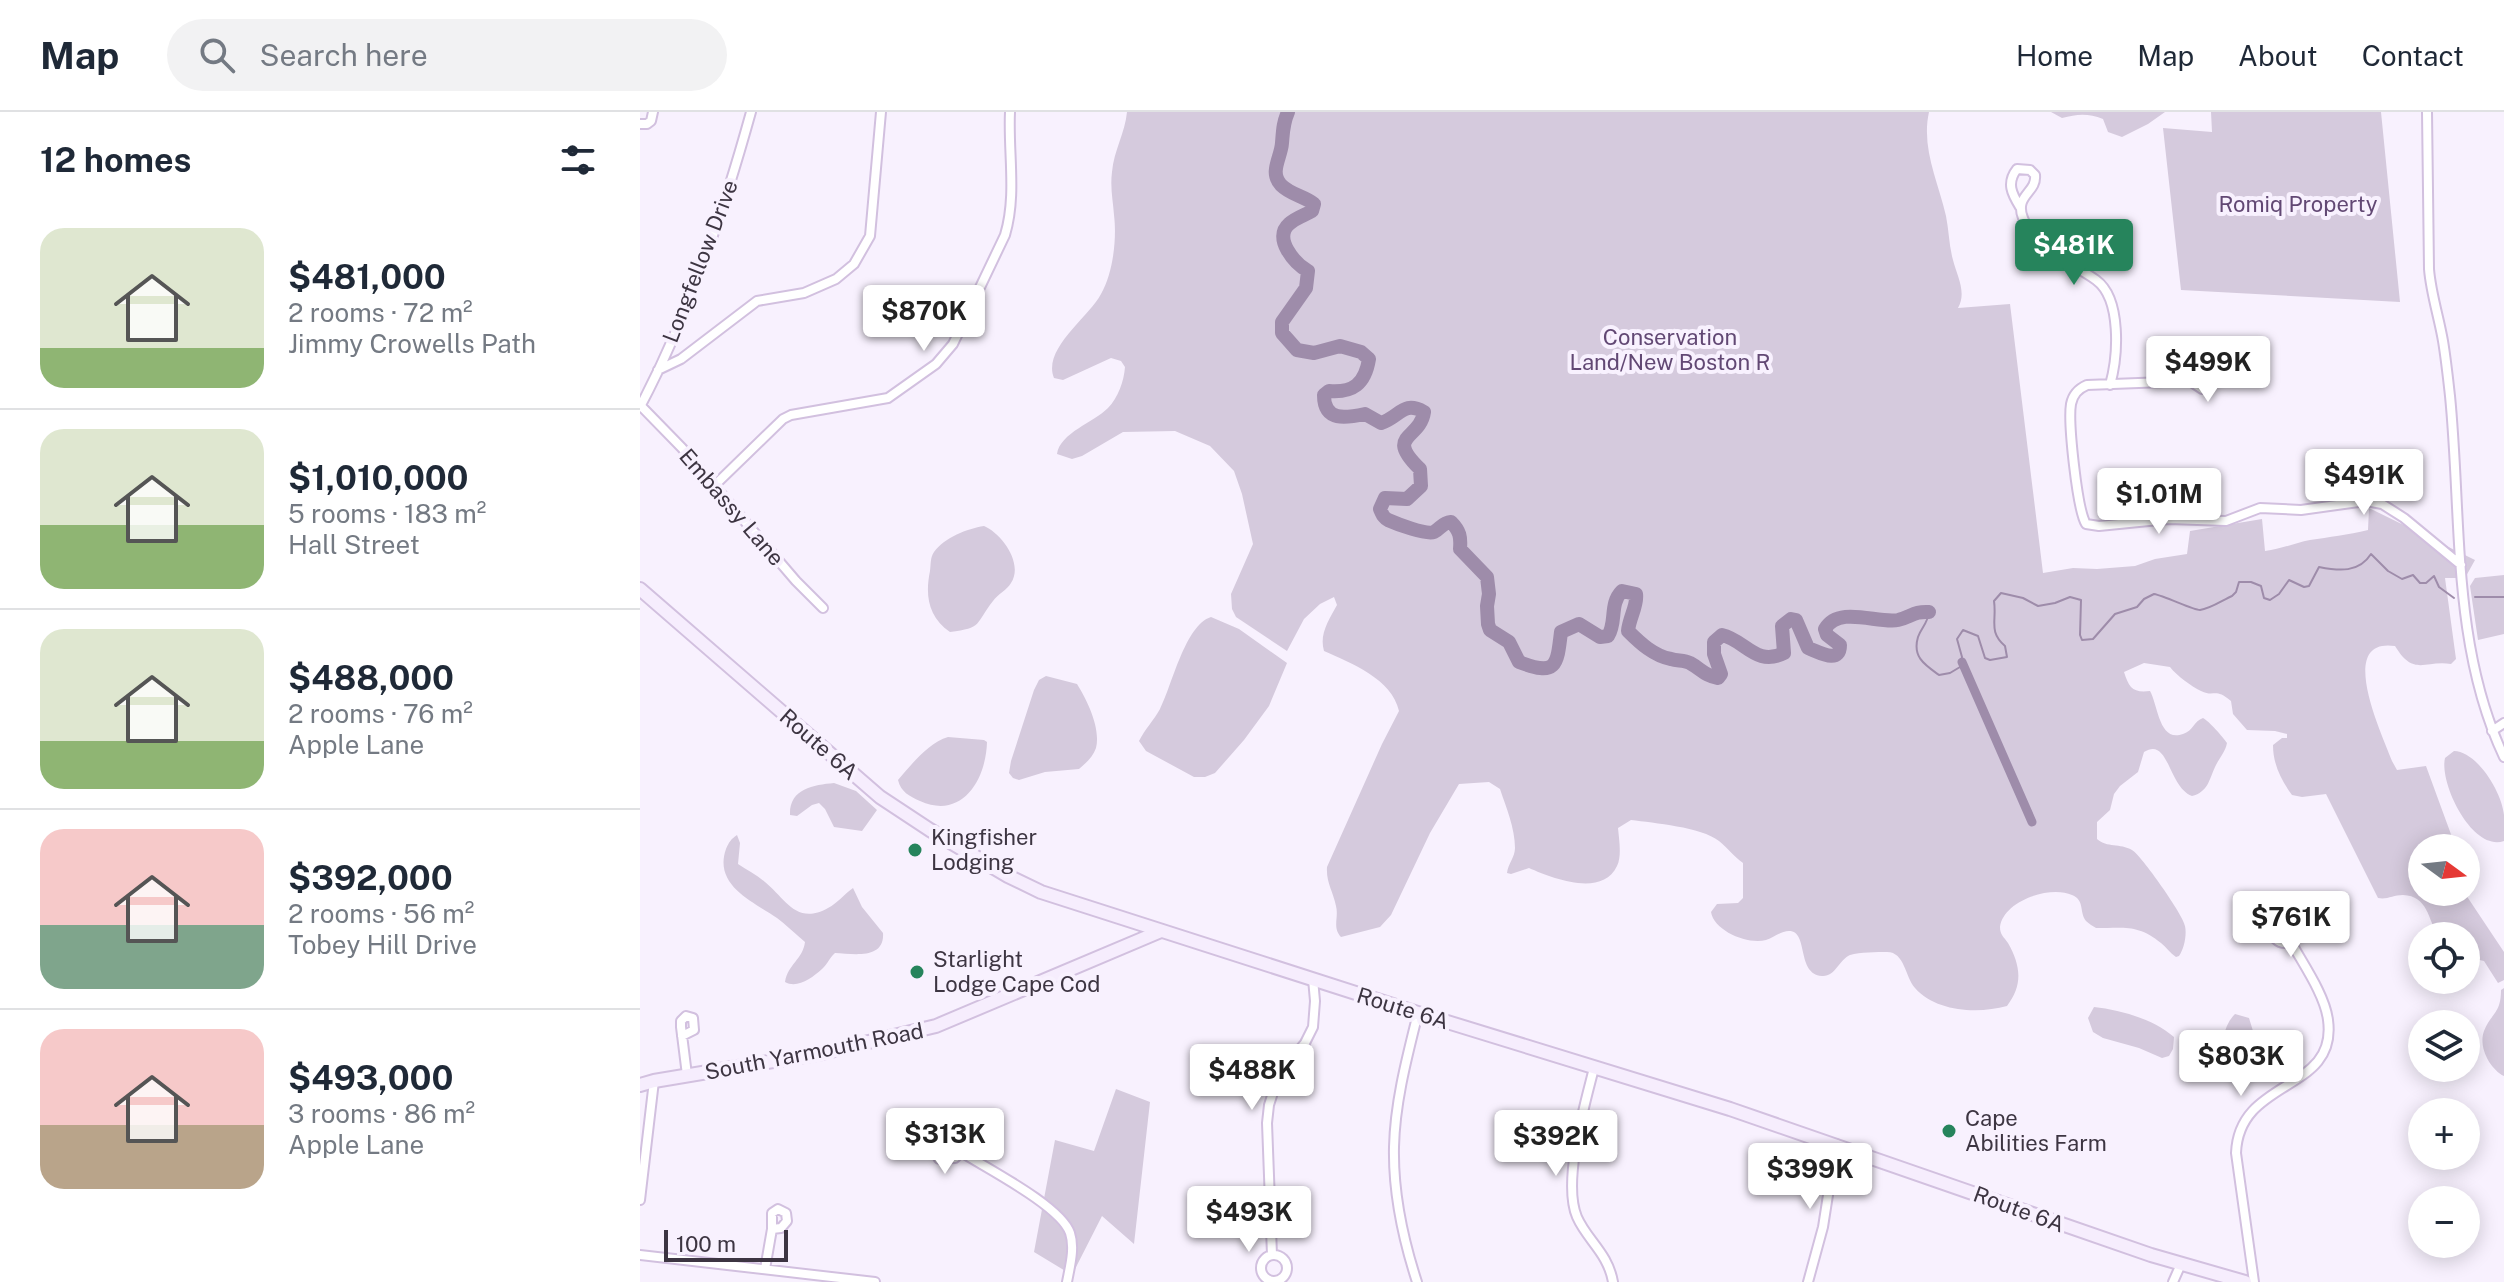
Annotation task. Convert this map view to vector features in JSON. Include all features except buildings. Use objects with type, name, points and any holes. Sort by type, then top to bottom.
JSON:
[{"type":"main road","name":"Route 6A","points":[[640,589],[850,771],[910,818],[1026,885],[1075,904],[1730,1109],[2181,1264],[2245,1282]]},
{"type":"main road","name":"South Yarmouth Road","points":[[640,1085],[822,1053],[936,1026],[1161,931]]},
{"type":"street","points":[[640,124],[651,121],[653,112]]},
{"type":"street","name":"Longfellow Drive","points":[[640,407],[716,230],[751,112]]},
{"type":"street","points":[[658,370],[681,359],[757,301],[804,293],[836,279],[854,264],[870,236],[881,112]]},
{"type":"street","points":[[715,485],[783,419],[888,398],[936,364],[953,344],[1005,235],[1009,220],[1012,185],[1010,112]]},
{"type":"street","points":[[2427,112],[2429,269],[2444,345],[2450,396],[2461,565],[2474,675],[2504,757]]},
{"type":"street","points":[[2020,207],[2036,180],[2035,175],[2025,169],[2017,169],[2010,183],[2023,220],[2045,251],[2094,278],[2109,299],[2114,313],[2116,354],[2110,385]]},
{"type":"street","points":[[2190,381],[2087,385],[2075,393],[2071,419],[2083,521],[2091,526],[2185,519],[2215,522],[2238,519],[2260,508],[2301,510],[2373,502],[2404,518],[2461,565]]},
{"type":"street","name":"Embassy Lane","points":[[640,407],[657,420],[823,608]]},
{"type":"street","points":[[2492,731],[2504,723]]},
{"type":"street","points":[[2254,1282],[2236,1153],[2239,1132],[2259,1102],[2308,1073],[2322,1053],[2328,1032],[2325,1008],[2291,942]]},
{"type":"street","points":[[1272,1255],[1269,1105],[1279,1074],[1309,1036],[1315,1001],[1313,979]]},
{"type":"street","points":[[1417,1282],[1403,1231],[1394,1149],[1397,1107],[1418,1013]]},
{"type":"street","points":[[682,1036],[687,1075]]},
{"type":"street","points":[[1594,1068],[1573,1171],[1573,1204],[1577,1219],[1606,1259],[1613,1282]]},
{"type":"street","points":[[640,1200],[654,1081]]},
{"type":"street","points":[[1808,1282],[1826,1212],[1836,1144]]},
{"type":"street","points":[[961,1152],[1034,1197],[1062,1220],[1071,1234],[1072,1244],[1067,1282]]},
{"type":"street","points":[[765,1269],[772,1229]]},
{"type":"street","points":[[640,1255],[875,1282]]},
{"type":"street","points":[[2173,1282],[2181,1264]]},
{"type":"green space","name":"Conservation Land/New Boston R","points":[[1127,112],[1929,112],[1927,139],[1961,290],[1958,308],[2010,304],[2043,573],[2073,568],[2135,566],[2187,554],[2190,531],[2262,519],[2265,551],[2271,550],[2368,530],[2369,508],[2475,560],[2465,578],[2445,578],[2456,659],[2451,664],[2420,665],[2408,661],[2395,646],[2377,647],[2368,657],[2365,672],[2373,711],[2392,761],[2397,770],[2426,766],[2451,834],[2408,834],[2408,896],[2378,898],[2326,794],[2292,795],[2284,784],[2276,765],[2273,745],[2287,738],[2287,734],[2247,730],[2233,714],[2231,701],[2225,697],[2197,689],[2170,667],[2144,663],[2124,672],[2130,686],[2139,691],[2150,691],[2160,721],[2169,733],[2186,733],[2203,718],[2227,743],[2207,785],[2202,792],[2192,796],[2178,783],[2159,751],[2152,749],[2144,752],[2138,772],[2120,786],[2114,794],[2110,810],[2097,822],[2097,839],[2137,854],[2178,911],[2186,930],[2179,956],[2176,957],[2153,937],[2138,930],[2096,928],[2086,921],[2076,897],[2052,892],[2018,903],[2003,918],[2001,932],[2018,968],[2016,991],[2007,1006],[1971,1010],[1934,1002],[1915,988],[1898,956],[1887,952],[1850,955],[1830,974],[1822,976],[1809,968],[1795,933],[1786,931],[1759,941],[1733,935],[1718,925],[1711,912],[1717,904],[1738,903],[1743,898],[1743,863],[1719,841],[1701,832],[1631,820],[1618,828],[1620,852],[1617,866],[1610,876],[1600,881],[1576,883],[1529,868],[1507,873],[1515,851],[1514,833],[1500,789],[1489,782],[1459,784],[1430,833],[1391,915],[1380,927],[1341,937],[1337,930],[1337,910],[1327,867],[1399,711],[1395,700],[1369,674],[1324,651],[1324,633],[1337,605],[1334,597],[1320,604],[1304,619],[1287,651],[1236,617],[1231,594],[1253,544],[1234,471],[1210,446],[1175,431],[1123,432],[1082,456],[1072,459],[1057,454],[1064,440],[1112,404],[1123,378],[1125,367],[1121,361],[1111,358],[1063,380],[1054,378],[1052,367],[1060,345],[1095,303],[1109,276],[1115,235],[1112,172]]},
{"type":"green space","points":[[2051,112],[2165,112],[2122,137],[2108,132],[2103,119],[2098,117],[2082,115],[2062,118]]},
{"type":"green space","name":"Romiq Property","points":[[2211,112],[2381,112],[2400,302],[2181,290],[2163,128],[2212,132]]},
{"type":"green space","points":[[984,526],[997,535],[1009,550],[1015,567],[1014,575],[977,624],[950,632],[937,620],[930,605],[928,589],[932,557],[950,538]]},
{"type":"green space","points":[[2504,575],[2504,634],[2478,640],[2470,586],[2475,578]]},
{"type":"green space","points":[[1211,617],[1239,629],[1287,663],[1269,706],[1244,740],[1215,773],[1194,777],[1146,751],[1139,741],[1160,709],[1187,644],[1202,622]]},
{"type":"green space","points":[[1046,676],[1077,684],[1095,723],[1096,748],[1079,769],[1045,772],[1019,780],[1009,773],[1011,761],[1034,690],[1039,680]]},
{"type":"green space","points":[[948,737],[987,742],[982,770],[969,793],[948,805],[935,805],[909,795],[898,780],[927,749]]},
{"type":"green space","points":[[2454,751],[2463,753],[2487,775],[2502,806],[2504,841],[2492,842],[2480,836],[2460,813],[2447,783],[2445,758]]},
{"type":"green space","points":[[834,783],[856,791],[877,810],[862,831],[834,827],[819,803],[797,816],[790,815],[798,794],[811,787]]},
{"type":"green space","points":[[737,835],[740,843],[738,864],[762,879],[799,912],[817,913],[835,904],[853,888],[862,907],[883,933],[879,948],[866,954],[835,953],[809,979],[794,984],[785,982],[805,942],[730,883],[724,862],[728,844]]},
{"type":"green space","points":[[2423,906],[2473,906],[2504,952],[2504,980],[2498,983],[2484,961],[2480,960],[2480,922],[2432,922]]},
{"type":"green space","points":[[2504,988],[2504,1076],[2486,1057],[2483,1037]]},
{"type":"green space","points":[[2094,1007],[2136,1016],[2166,1031],[2174,1037],[2169,1056],[2162,1058],[2093,1032],[2088,1018]]},
{"type":"green space","points":[[2235,1014],[2249,1018],[2257,1044],[2249,1070],[2228,1082],[2221,1079],[2221,1053],[2226,1027]]},
{"type":"green space","points":[[1116,1089],[1150,1102],[1134,1244],[1102,1216],[1072,1275],[1034,1252],[1055,1140],[1094,1151]]},
{"type":"waterway","points":[[1288,112],[1276,175],[1281,185],[1314,204],[1312,211],[1289,224],[1283,236],[1287,250],[1308,271],[1306,288],[1282,322],[1282,333],[1297,350],[1314,353],[1340,346],[1361,352],[1369,359],[1361,381],[1351,388],[1329,391],[1324,395],[1325,404],[1332,414],[1344,417],[1365,414],[1381,423],[1406,409],[1424,412],[1417,428],[1404,443],[1410,458],[1420,469],[1421,486],[1407,499],[1385,498],[1380,509],[1388,520],[1418,531],[1430,533],[1448,523],[1454,525],[1459,534],[1460,549],[1487,577],[1490,630],[1509,642],[1519,662],[1541,668],[1552,665],[1556,661],[1561,632],[1579,624],[1600,637],[1608,636],[1616,602],[1622,591],[1636,594],[1628,631],[1637,640],[1659,655],[1688,662],[1718,678],[1721,674],[1714,654],[1714,642],[1722,635],[1758,655],[1774,656],[1784,653],[1782,626],[1791,619],[1796,620],[1808,648],[1833,656],[1840,645],[1827,635],[1825,629],[1831,622],[1849,617],[1890,621],[1929,612]]},
{"type":"waterway","points":[[1929,612],[1918,637],[1917,650],[1925,664],[1939,675],[1960,667],[1962,657],[1957,639],[1963,630],[1978,636],[1985,658],[2007,657],[1994,625],[1994,601],[2001,593],[2023,598],[2038,606],[2070,597],[2081,600],[2082,640],[2093,639],[2115,614],[2137,607],[2154,594],[2200,610],[2232,596],[2239,582],[2251,582],[2261,586],[2264,598],[2270,600],[2289,580],[2309,586],[2319,567],[2355,568],[2371,554],[2388,571],[2402,579],[2413,575],[2420,583],[2426,583],[2434,576],[2439,587],[2454,598]]},
{"type":"waterway","points":[[2475,597],[2504,597]]},
{"type":"waterway","points":[[1962,662],[2032,822]]},
{"type":"place","name":"Kingfisher Lodging","points":[[915,850]]},
{"type":"place","name":"Starlight Lodge Cape Cod","points":[[917,972]]},
{"type":"place","name":"Cape Abilities Farm","points":[[1949,1131]]}]
